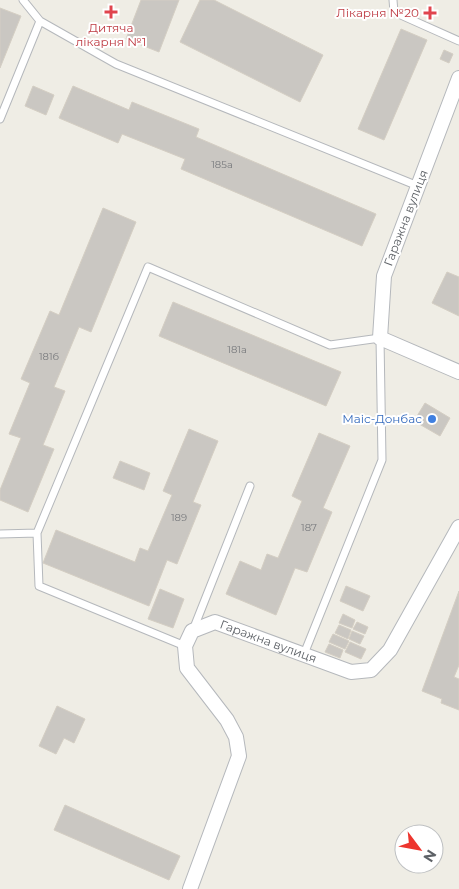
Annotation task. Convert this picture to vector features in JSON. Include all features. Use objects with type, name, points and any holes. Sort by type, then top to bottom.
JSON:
[{"type":"street","name":"Гаражна вулиця","points":[[380,338],[384,276],[459,78]]},
{"type":"street","points":[[380,338],[459,372]]},
{"type":"street","name":"Гаражна вулиця","points":[[192,631],[215,622],[351,672],[371,670],[390,650],[459,527]]},
{"type":"street","points":[[190,889],[239,756],[236,738],[227,720],[187,668],[185,646],[192,631]]},
{"type":"lane","points":[[23,0],[40,21],[116,64],[418,186]]},
{"type":"lane","points":[[393,0],[394,12],[459,41]]},
{"type":"lane","points":[[0,119],[40,21]]},
{"type":"lane","points":[[185,646],[39,586],[37,533],[148,267],[330,346],[380,338],[382,460],[304,654]]},
{"type":"lane","points":[[192,631],[250,486]]},
{"type":"lane","points":[[0,534],[37,533]]},
{"type":"building","points":[[141,0],[179,0],[159,52],[126,39]]},
{"type":"building","points":[[200,0],[214,0],[323,55],[300,102],[180,42]]},
{"type":"building","points":[[0,8],[21,16],[0,68]]},
{"type":"building","points":[[401,29],[427,40],[384,140],[358,129]]},
{"type":"building","points":[[444,50],[453,54],[449,63],[440,59]]},
{"type":"building","points":[[33,86],[54,95],[46,115],[25,106]]},
{"type":"building","points":[[73,86],[129,110],[132,102],[199,129],[196,137],[376,214],[362,246],[181,169],[185,159],[122,134],[118,143],[59,118]]},
{"type":"building","points":[[103,208],[136,222],[91,332],[79,327],[54,387],[65,391],[43,445],[54,449],[28,512],[0,500],[0,490],[21,438],[9,434],[30,383],[21,379],[50,311],[59,315]]},
{"type":"building","points":[[447,272],[459,277],[459,316],[432,303]]},
{"type":"building","points":[[173,302],[341,372],[326,406],[159,336]]},
{"type":"building","name":"Маіс-Донбас","points":[[425,403],[450,418],[440,436],[414,421]]},
{"type":"building","points":[[189,429],[218,441],[193,502],[201,505],[177,564],[167,560],[149,606],[43,563],[56,530],[135,562],[140,548],[148,551],[172,495],[163,491]]},
{"type":"building","points":[[319,433],[350,446],[323,508],[332,512],[307,572],[295,568],[276,615],[226,594],[240,561],[261,570],[267,554],[278,558],[302,501],[292,496]]},
{"type":"building","points":[[120,461],[150,473],[144,490],[113,478]]},
{"type":"building","points":[[346,586],[370,596],[363,611],[340,601]]},
{"type":"building","points":[[160,589],[184,599],[173,628],[148,619]]},
{"type":"building","points":[[459,591],[459,665],[454,677],[459,679],[459,710],[441,703],[442,699],[422,691]]},
{"type":"building","points":[[343,614],[355,620],[352,628],[339,623]]},
{"type":"building","points":[[357,622],[368,627],[365,634],[353,629]]},
{"type":"building","points":[[339,625],[351,630],[348,639],[335,633]]},
{"type":"building","points":[[352,631],[364,636],[360,644],[349,639]]},
{"type":"building","points":[[333,634],[349,641],[345,649],[329,642]]},
{"type":"building","points":[[350,642],[366,649],[361,659],[345,652]]},
{"type":"building","points":[[329,644],[343,650],[340,658],[325,652]]},
{"type":"building","points":[[57,706],[85,719],[74,743],[64,738],[56,754],[39,746]]},
{"type":"building","points":[[65,805],[180,856],[169,880],[54,830]]},
{"type":"place","name":"Дитяча лікарня №1","points":[[111,12]]},
{"type":"place","name":"Лікарня №20","points":[[430,13]]},
{"type":"place","name":"Маіс-Донбас","points":[[432,419]]}]
